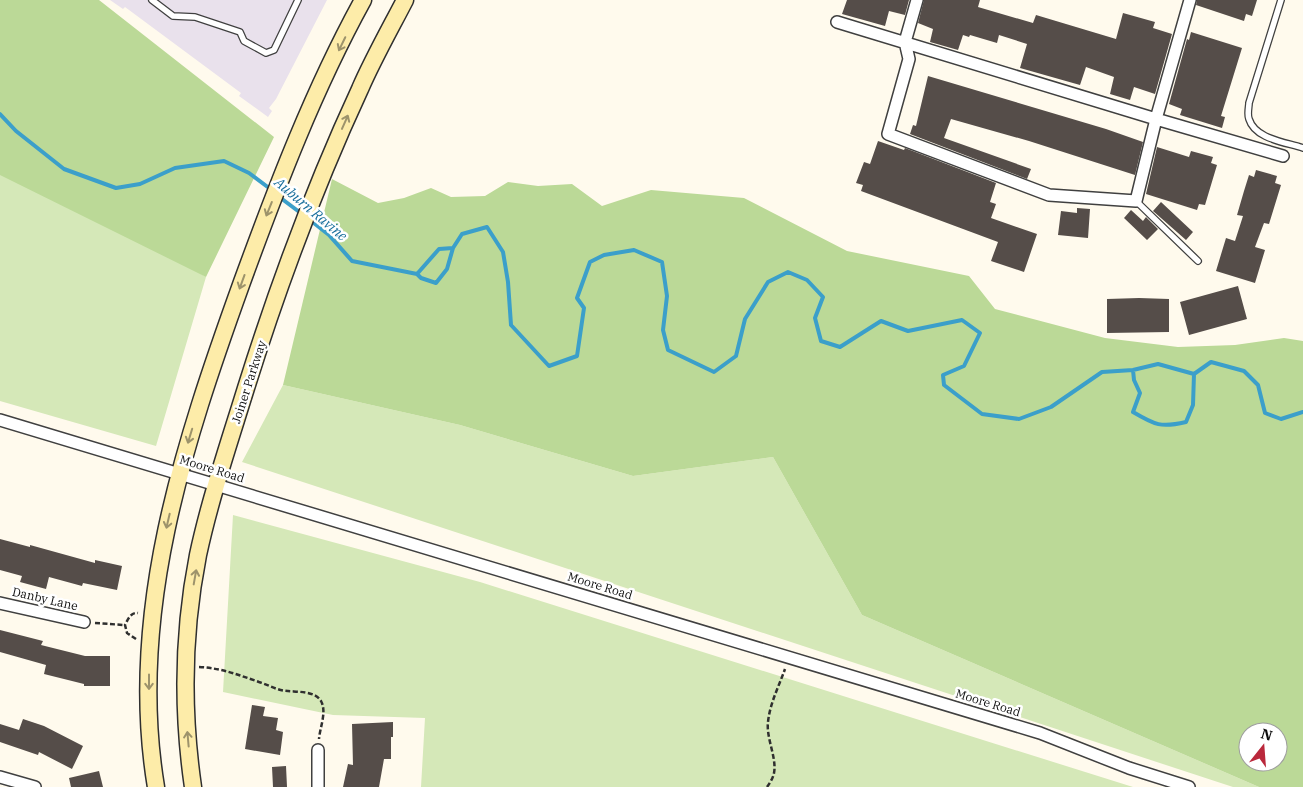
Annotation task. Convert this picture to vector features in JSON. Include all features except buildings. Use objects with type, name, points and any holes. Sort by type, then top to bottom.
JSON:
[{"type":"main road","points":[[156,787],[149,739],[148,673],[150,639],[162,544],[179,474],[215,356],[259,236],[293,150],[328,70],[364,0]]},
{"type":"main road","name":"Joiner Parkway","points":[[194,787],[187,718],[186,666],[189,618],[198,555],[216,485],[290,256],[360,87],[405,0]]},
{"type":"street","points":[[917,0],[905,42],[909,59],[888,134],[1049,195],[1136,201],[1156,119],[1190,0]]},
{"type":"street","points":[[837,22],[1283,156]]},
{"type":"street","name":"Moore Road","points":[[0,420],[1040,734],[1129,768],[1189,787]]},
{"type":"street","name":"Danby Lane","points":[[0,603],[84,622]]},
{"type":"street","points":[[318,750],[318,787]]},
{"type":"street","points":[[0,777],[35,787]]},
{"type":"lane","points":[[152,0],[173,16],[195,17],[240,32],[244,41],[266,53],[274,50],[296,0]]},
{"type":"lane","points":[[1281,0],[1249,103],[1248,118],[1256,131],[1272,139],[1303,148]]},
{"type":"lane","points":[[1136,201],[1198,261]]},
{"type":"path","points":[[150,639],[134,639],[127,633],[125,626],[128,617],[135,612],[152,613]]},
{"type":"path","points":[[84,622],[125,626]]},
{"type":"path","points":[[767,787],[774,772],[768,738],[769,714],[788,658]]},
{"type":"path","points":[[186,666],[221,669],[275,689],[300,691],[317,696],[321,700],[323,708],[318,750]]},
{"type":"shaded area","points":[[110,0],[327,0],[276,99],[269,108],[272,111],[268,117],[239,96],[241,93],[125,7],[123,9]]},
{"type":"green space","points":[[0,0],[99,0],[274,137],[206,277],[0,175]]},
{"type":"green space","points":[[0,149],[206,277],[156,446],[0,401]]},
{"type":"green space","points":[[332,179],[378,203],[404,198],[431,188],[451,197],[485,196],[508,182],[538,186],[572,184],[602,206],[651,190],[744,198],[847,251],[969,276],[995,309],[1105,338],[1178,347],[1235,345],[1284,338],[1303,341],[1303,787],[1259,787],[862,615],[773,457],[633,476],[460,425],[283,385]]},
{"type":"green space","points":[[283,385],[460,425],[633,476],[773,457],[862,615],[1259,787],[1233,787],[242,462]]},
{"type":"green space","points":[[233,515],[480,582],[1133,787],[421,787],[425,718],[333,715],[223,692]]},
{"type":"waterway","name":"Auburn Ravine","points":[[0,114],[16,131],[64,169],[116,188],[140,184],[175,168],[224,161],[249,173],[273,191]]},
{"type":"waterway","name":"Auburn Ravine","points":[[278,196],[302,214]]},
{"type":"waterway","name":"Auburn Ravine","points":[[310,220],[329,235],[352,261],[417,274],[439,249],[453,248],[462,234],[487,227],[503,252],[508,282],[511,325],[549,366],[577,356],[584,308],[577,298],[590,262],[604,255],[634,250],[662,262],[667,296],[663,330],[668,350],[714,372],[736,356],[745,319],[768,282],[788,272],[807,280],[823,297],[815,318],[821,341],[840,347],[881,321],[908,331],[962,320],[980,333],[964,366],[943,375],[944,385],[982,414],[1019,419],[1051,407],[1102,372],[1133,370],[1158,364],[1194,374],[1211,362],[1244,371],[1258,385],[1265,413],[1281,419],[1303,412]]},
{"type":"waterway","points":[[417,274],[421,278],[436,283],[447,269],[453,248]]},
{"type":"waterway","points":[[1133,370],[1134,380],[1140,393],[1133,412],[1147,420],[1164,425],[1186,422],[1193,405],[1194,374]]}]
